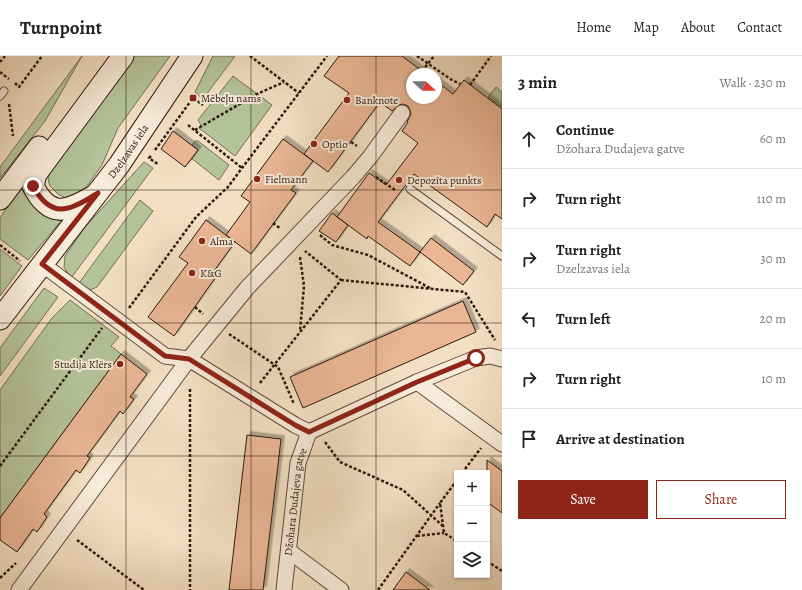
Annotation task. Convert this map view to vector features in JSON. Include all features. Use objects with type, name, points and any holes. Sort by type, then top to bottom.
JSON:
[{"type":"main road","points":[[0,200],[106,56]]},
{"type":"main road","points":[[98,193],[70,208],[57,209],[43,202],[39,198],[33,186],[36,174],[123,56]]},
{"type":"main road","name":"Dzelzavas iela","points":[[0,319],[32,264],[98,193],[119,165],[192,56]]},
{"type":"street","points":[[19,590],[189,359],[247,288],[295,243],[307,225],[362,167],[402,113]]},
{"type":"street","points":[[32,264],[111,316],[165,356],[189,359],[295,425],[309,432]]},
{"type":"street","name":"Džohara Dudajeva gatve","points":[[284,590],[298,463],[309,432],[417,382],[476,358],[490,356],[502,359]]},
{"type":"street","points":[[417,382],[502,444]]},
{"type":"street","points":[[289,551],[341,590]]},
{"type":"lane","points":[[410,189],[502,256]]},
{"type":"path","points":[[0,62],[5,56]]},
{"type":"path","points":[[0,72],[19,87],[42,56]]},
{"type":"path","points":[[250,56],[299,93]]},
{"type":"path","points":[[0,466],[111,316],[126,312],[196,218],[228,187],[327,56]]},
{"type":"path","points":[[417,56],[460,84]]},
{"type":"path","points":[[425,68],[434,56]]},
{"type":"path","points":[[470,85],[491,56]]},
{"type":"path","points":[[0,78],[3,74]]},
{"type":"path","points":[[195,130],[257,94],[284,82]]},
{"type":"path","points":[[159,166],[149,158],[193,98],[203,105]]},
{"type":"path","points":[[9,102],[13,136]]},
{"type":"path","points":[[188,125],[242,168]]},
{"type":"path","points":[[362,167],[395,190],[396,189]]},
{"type":"path","points":[[307,225],[332,245],[368,255],[432,289]]},
{"type":"path","points":[[295,243],[341,280],[464,292],[496,341]]},
{"type":"path","points":[[295,243],[304,286],[300,332]]},
{"type":"path","points":[[0,245],[32,264]]},
{"type":"path","points":[[256,388],[341,280]]},
{"type":"path","points":[[216,326],[278,367],[299,417],[295,425]]},
{"type":"path","points":[[189,359],[190,590]]},
{"type":"path","points":[[319,447],[330,436]]},
{"type":"path","points":[[324,441],[340,462],[403,490],[444,527]]},
{"type":"path","points":[[464,470],[484,443]]},
{"type":"path","points":[[378,590],[454,484]]},
{"type":"path","points":[[440,503],[444,533]]},
{"type":"path","points":[[64,530],[144,590]]},
{"type":"path","points":[[416,536],[444,533],[454,539]]},
{"type":"path","points":[[0,578],[18,561]]},
{"type":"path","points":[[490,563],[502,571]]},
{"type":"green space","points":[[82,56],[45,121],[0,178],[0,167]]},
{"type":"green space","points":[[132,56],[170,56],[118,128],[102,165],[83,192],[74,197],[66,198],[58,194],[50,186],[48,179],[52,166]]},
{"type":"green space","points":[[213,56],[235,56],[203,99],[195,92]]},
{"type":"green space","points":[[233,76],[272,105],[235,156],[199,128],[201,125],[198,120]]},
{"type":"green space","points":[[496,87],[502,92],[502,107],[488,97]]},
{"type":"green space","points":[[195,141],[198,141],[229,165],[219,180],[191,158],[198,150],[192,145]]},
{"type":"green space","points":[[144,162],[153,168],[71,278],[64,267],[65,256],[85,227]]},
{"type":"green space","points":[[22,184],[50,217],[61,221],[28,260],[0,239],[0,218]]},
{"type":"green space","points":[[140,200],[153,211],[97,287],[90,290],[79,283]]},
{"type":"green space","points":[[0,249],[22,266],[0,296]]},
{"type":"green space","points":[[44,288],[58,297],[0,376],[0,348]]},
{"type":"green space","points":[[70,300],[119,337],[111,346],[121,354],[0,518],[0,390],[52,318]]},
{"type":"building","points":[[339,56],[402,56],[418,68],[406,68],[406,104],[442,104],[442,86],[453,94],[464,80],[502,109],[502,219],[495,214],[487,227],[414,174],[378,222],[420,252],[410,266],[368,236],[367,239],[337,217],[369,173],[386,185],[418,143],[402,131],[411,114],[408,106],[403,104],[399,105],[392,111],[380,102],[328,172],[304,154],[349,93],[324,76]]},
{"type":"building","points":[[173,131],[198,150],[185,167],[161,149]]},
{"type":"building","points":[[283,139],[313,161],[291,190],[296,193],[251,254],[226,235],[250,202],[241,196]]},
{"type":"building","points":[[332,213],[348,225],[336,242],[319,231]]},
{"type":"building","points":[[206,220],[235,242],[214,271],[218,274],[174,336],[148,317],[188,263],[179,257]]},
{"type":"building","points":[[431,238],[474,271],[463,285],[420,252]]},
{"type":"building","points":[[463,301],[476,332],[303,408],[290,377]]},
{"type":"building","points":[[121,354],[147,374],[130,397],[134,399],[123,414],[120,411],[87,456],[90,458],[80,473],[76,470],[44,514],[47,517],[37,532],[33,529],[17,552],[0,540],[0,518]]},
{"type":"building","points":[[247,435],[281,439],[278,465],[263,590],[229,590]]},
{"type":"building","points":[[487,460],[502,471],[502,513],[490,504],[490,470],[487,470]]},
{"type":"building","points":[[406,572],[430,590],[393,590]]},
{"type":"place","name":"Mēbeļu nams","points":[[193,98]]},
{"type":"place","name":"Banknote","points":[[347,100]]},
{"type":"place","name":"Optio","points":[[314,144]]},
{"type":"place","name":"Fielmann","points":[[257,179]]},
{"type":"place","name":"Depozīta punkts","points":[[399,180]]},
{"type":"place","name":"Alma","points":[[202,241]]},
{"type":"place","name":"K&G","points":[[192,273]]},
{"type":"place","name":"Studija Klērs","points":[[120,364]]},
{"type":"route","points":[[33,186],[39,198],[47,205],[57,209],[70,208],[98,193],[42,264],[165,356],[189,359],[295,425],[309,432],[417,382],[476,358]]}]
